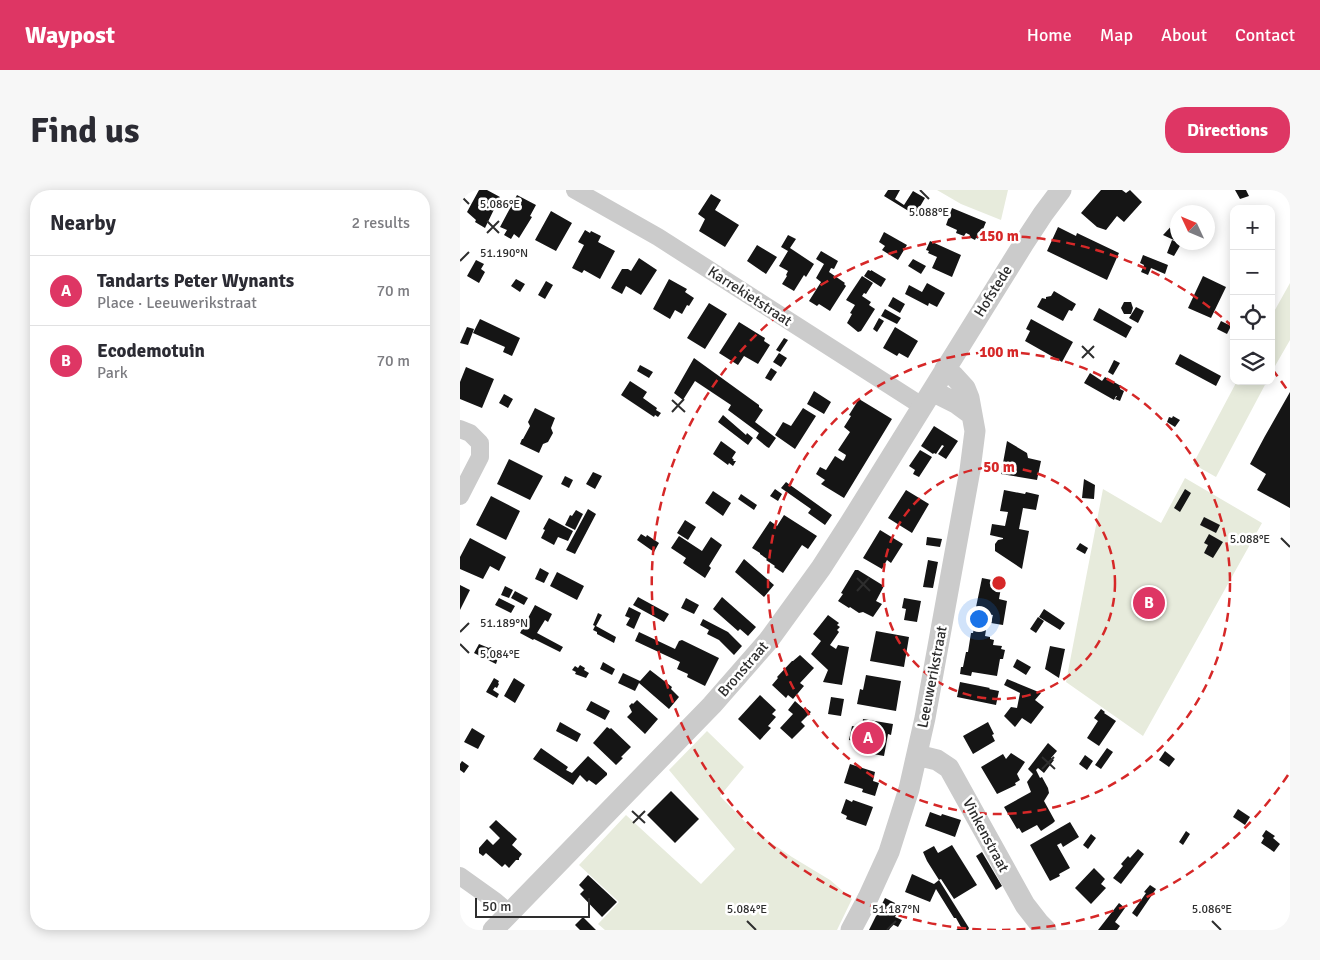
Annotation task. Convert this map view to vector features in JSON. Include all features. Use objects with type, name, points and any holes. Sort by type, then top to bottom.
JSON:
[{"type":"street","name":"Karrekietstraat","points":[[575,190],[658,237],[927,399]]},
{"type":"street","name":"Hofstede","points":[[945,369],[1024,243],[1061,190]]},
{"type":"street","name":"Bronstraat","points":[[493,930],[712,705],[768,641],[821,568],[945,369]]},
{"type":"street","name":"Leeuwerikstraat","points":[[851,930],[868,898],[888,852],[909,789],[925,718],[970,470],[974,431],[969,398],[965,388],[945,369]]},
{"type":"street","points":[[927,399],[956,403],[971,414]]},
{"type":"street","points":[[460,429],[470,433],[480,443],[480,457],[460,496]]},
{"type":"street","name":"Vinkenstraat","points":[[917,755],[937,760],[949,768],[1025,905],[1046,930]]},
{"type":"street","points":[[460,876],[509,913]]},
{"type":"shaded area","points":[[937,190],[1008,190],[1001,220],[961,204]]},
{"type":"shaded area","points":[[1290,283],[1290,340],[1275,366],[1275,340],[1275,310]]},
{"type":"shaded area","points":[[1235,385],[1265,385],[1216,477],[1193,464]]},
{"type":"shaded area","points":[[1185,478],[1262,523],[1143,736],[1066,682],[1103,489],[1161,523]]},
{"type":"shaded area","points":[[707,731],[744,767],[720,796],[755,832],[830,880],[852,899],[837,930],[605,930],[598,924],[619,902],[579,865],[626,815],[701,884],[735,849],[669,770]]},
{"type":"building","points":[[479,190],[487,190],[500,197],[485,228],[475,222],[476,220],[467,212]]},
{"type":"building","points":[[888,190],[900,190],[895,199],[904,205],[913,191],[925,198],[915,215],[884,196]]},
{"type":"building","points":[[1101,190],[1122,190],[1126,193],[1130,190],[1142,202],[1124,222],[1117,216],[1106,230],[1097,227],[1081,213]]},
{"type":"building","points":[[1235,190],[1246,190],[1249,196],[1240,199]]},
{"type":"building","points":[[711,194],[721,200],[715,210],[739,225],[725,247],[699,231],[705,219],[698,214]]},
{"type":"building","points":[[517,195],[536,205],[530,216],[532,217],[519,238],[514,234],[511,239],[504,235],[507,230],[500,227]]},
{"type":"building","points":[[952,208],[986,222],[979,239],[976,238],[975,240],[966,233],[964,236],[956,233],[957,230],[946,225]]},
{"type":"building","points":[[551,211],[572,223],[556,251],[535,240]]},
{"type":"building","points":[[1058,227],[1076,236],[1077,233],[1119,253],[1107,280],[1047,251]]},
{"type":"building","points":[[1170,228],[1170,238],[1163,235]]},
{"type":"building","points":[[585,230],[601,236],[598,242],[615,251],[600,279],[584,270],[582,273],[572,268],[584,245],[578,242]]},
{"type":"building","points":[[884,232],[907,245],[898,260],[882,250],[885,246],[879,242]]},
{"type":"building","points":[[788,235],[796,239],[790,248],[814,264],[794,291],[782,284],[788,271],[779,266],[788,251],[781,247]]},
{"type":"building","points":[[930,241],[961,255],[952,277],[932,268],[937,257],[926,250]]},
{"type":"building","points":[[757,245],[777,257],[766,274],[747,261]]},
{"type":"building","points":[[1170,245],[1170,250],[1178,250],[1174,256],[1167,253]]},
{"type":"building","points":[[821,251],[838,261],[834,269],[831,268],[829,272],[845,283],[846,286],[830,311],[819,304],[817,306],[809,301],[821,282],[816,278],[824,264],[816,259]]},
{"type":"building","points":[[1143,255],[1168,265],[1165,274],[1151,268],[1148,275],[1141,272],[1144,265],[1140,263]]},
{"type":"building","points":[[639,258],[657,270],[641,295],[626,286],[622,294],[611,288],[622,269],[631,271]]},
{"type":"building","points":[[913,259],[926,266],[921,274],[908,266]]},
{"type":"building","points":[[476,260],[484,264],[481,269],[485,272],[479,283],[467,276]]},
{"type":"building","points":[[868,270],[886,279],[881,287],[864,276]]},
{"type":"building","points":[[862,276],[873,283],[866,294],[864,293],[862,296],[871,302],[869,305],[875,309],[861,331],[858,332],[847,323],[855,305],[846,300]]},
{"type":"building","points":[[1203,276],[1226,287],[1211,318],[1188,308]]},
{"type":"building","points":[[516,279],[525,284],[520,292],[511,286]]},
{"type":"building","points":[[669,279],[687,289],[685,292],[694,298],[682,314],[675,310],[670,319],[653,309]]},
{"type":"building","points":[[546,281],[553,285],[545,299],[538,295]]},
{"type":"building","points":[[927,283],[945,293],[937,307],[929,303],[928,306],[905,294],[909,285],[922,292]]},
{"type":"building","points":[[1054,291],[1076,304],[1072,311],[1069,310],[1063,321],[1037,307],[1042,298],[1046,299]]},
{"type":"building","points":[[893,297],[905,304],[900,313],[888,306]]},
{"type":"building","points":[[1124,302],[1131,302],[1133,308],[1131,314],[1124,314],[1121,308]]},
{"type":"building","points":[[709,303],[727,314],[705,349],[687,338]]},
{"type":"building","points":[[1136,307],[1144,311],[1138,323],[1129,318]]},
{"type":"building","points":[[1099,308],[1132,327],[1126,338],[1093,320]]},
{"type":"building","points":[[885,309],[901,318],[897,324],[881,316]]},
{"type":"building","points":[[879,318],[884,321],[877,332],[873,329]]},
{"type":"building","points":[[480,319],[520,338],[512,356],[503,352],[505,347],[473,333]]},
{"type":"building","points":[[1031,319],[1073,342],[1062,362],[1025,341],[1030,331],[1026,329]]},
{"type":"building","points":[[1221,321],[1230,326],[1227,334],[1217,329]]},
{"type":"building","points":[[739,322],[765,338],[764,341],[770,345],[758,364],[744,356],[738,365],[719,353]]},
{"type":"building","points":[[467,327],[474,329],[468,345],[460,343]]},
{"type":"building","points":[[895,327],[918,341],[908,358],[899,353],[897,356],[883,348]]},
{"type":"building","points":[[784,338],[788,340],[780,352],[776,350]]},
{"type":"building","points":[[779,353],[787,358],[781,367],[773,362]]},
{"type":"building","points":[[1180,354],[1221,376],[1216,386],[1175,364]]},
{"type":"building","points":[[694,358],[759,405],[763,410],[755,422],[776,438],[769,448],[756,438],[759,433],[728,410],[731,405],[695,381],[683,400],[674,393]]},
{"type":"building","points":[[1114,360],[1120,363],[1113,375],[1108,372]]},
{"type":"building","points":[[640,365],[653,372],[649,378],[637,371]]},
{"type":"building","points":[[466,367],[494,379],[482,408],[460,399],[460,382]]},
{"type":"building","points":[[771,368],[777,372],[771,381],[765,378]]},
{"type":"building","points":[[1090,373],[1102,381],[1105,377],[1121,386],[1120,389],[1124,391],[1120,401],[1115,399],[1117,396],[1114,400],[1084,383]]},
{"type":"building","points":[[630,381],[647,392],[643,398],[661,413],[658,417],[655,415],[654,417],[621,395]]},
{"type":"building","points":[[814,391],[831,402],[824,414],[807,404]]},
{"type":"building","points":[[1290,392],[1290,508],[1257,490],[1266,474],[1250,464]]},
{"type":"building","points":[[504,394],[513,399],[508,408],[499,403]]},
{"type":"building","points":[[859,399],[892,419],[844,498],[821,484],[825,480],[816,474],[820,467],[826,470],[835,456],[843,461],[845,458],[846,455],[838,450],[850,432],[844,427]]},
{"type":"building","points":[[535,408],[555,418],[551,428],[553,433],[548,442],[543,444],[539,453],[520,444],[530,426],[528,422]]},
{"type":"building","points":[[803,408],[816,416],[795,449],[775,435],[783,422],[791,426]]},
{"type":"building","points":[[723,415],[746,435],[747,433],[753,438],[748,445],[718,422]]},
{"type":"building","points":[[1173,416],[1180,420],[1175,427],[1167,422],[1169,417],[1172,418]]},
{"type":"building","points":[[934,426],[958,441],[946,459],[938,454],[944,446],[942,445],[936,454],[933,454],[921,446]]},
{"type":"building","points":[[721,441],[736,452],[732,458],[733,461],[736,461],[733,466],[729,463],[728,465],[713,454]]},
{"type":"building","points":[[1007,441],[1027,453],[1028,458],[1041,461],[1037,480],[1001,474]]},
{"type":"building","points":[[920,450],[932,457],[919,477],[913,474],[915,470],[909,466]]},
{"type":"building","points":[[509,459],[543,476],[530,500],[497,484]]},
{"type":"building","points":[[593,472],[602,476],[595,489],[586,484]]},
{"type":"building","points":[[565,476],[573,480],[569,488],[561,484]]},
{"type":"building","points":[[1084,479],[1095,485],[1094,499],[1082,498]]},
{"type":"building","points":[[786,482],[832,515],[825,525],[808,513],[811,509],[781,488]]},
{"type":"building","points":[[775,489],[782,494],[778,501],[770,496]]},
{"type":"building","points":[[1185,489],[1191,493],[1180,512],[1174,508]]},
{"type":"building","points":[[906,490],[929,504],[912,533],[888,518]]},
{"type":"building","points":[[1004,490],[1039,495],[1036,510],[1023,508],[1019,529],[1029,531],[1022,569],[995,551],[995,544],[1003,538],[990,535],[992,524],[1005,526],[1008,512],[1000,511]]},
{"type":"building","points":[[713,491],[731,503],[723,516],[705,503]]},
{"type":"building","points":[[741,494],[757,505],[754,510],[738,499]]},
{"type":"building","points":[[491,496],[520,511],[506,540],[476,525]]},
{"type":"building","points":[[588,509],[596,514],[575,554],[566,550]]},
{"type":"building","points":[[576,510],[583,514],[575,530],[565,525],[570,515],[572,516]]},
{"type":"building","points":[[784,515],[817,536],[808,549],[802,545],[783,573],[752,548],[770,521],[777,526]]},
{"type":"building","points":[[1204,517],[1220,525],[1216,533],[1200,525]]},
{"type":"building","points":[[549,518],[573,531],[568,541],[558,537],[554,545],[541,538]]},
{"type":"building","points":[[685,520],[696,527],[688,540],[677,533]]},
{"type":"building","points":[[880,530],[903,544],[891,563],[887,560],[882,569],[863,558]]},
{"type":"building","points":[[641,534],[646,537],[647,535],[659,543],[654,552],[637,540]]},
{"type":"building","points":[[1209,534],[1223,542],[1213,558],[1204,553],[1208,545],[1204,543]]},
{"type":"building","points":[[679,536],[702,551],[711,537],[722,545],[709,566],[711,568],[705,578],[683,563],[686,558],[671,548]]},
{"type":"building","points":[[927,537],[942,539],[940,547],[926,545]]},
{"type":"building","points":[[470,538],[506,557],[499,571],[490,566],[483,579],[460,569],[460,557]]},
{"type":"building","points":[[1080,543],[1088,548],[1085,554],[1076,549]]},
{"type":"building","points":[[744,559],[774,585],[764,597],[735,572]]},
{"type":"building","points":[[928,560],[938,562],[933,588],[923,587]]},
{"type":"building","points":[[540,568],[549,573],[544,583],[535,579]]},
{"type":"building","points":[[855,570],[884,586],[876,601],[882,604],[873,617],[863,612],[859,613],[838,601]]},
{"type":"building","points":[[557,572],[584,586],[577,600],[550,586]]},
{"type":"building","points":[[982,578],[1002,582],[999,599],[1007,601],[1003,625],[991,623],[993,615],[975,612]]},
{"type":"building","points":[[460,585],[470,590],[460,610]]},
{"type":"building","points":[[505,586],[513,590],[509,598],[501,595]]},
{"type":"building","points":[[515,591],[528,598],[524,605],[511,598]]},
{"type":"building","points":[[638,597],[669,614],[664,622],[633,605]]},
{"type":"building","points":[[722,597],[756,627],[748,636],[740,629],[738,631],[713,609]]},
{"type":"building","points":[[499,598],[515,606],[511,613],[495,605]]},
{"type":"building","points":[[686,598],[699,605],[694,614],[681,608]]},
{"type":"building","points":[[904,598],[921,601],[917,622],[904,620],[906,609],[902,608]]},
{"type":"building","points":[[535,605],[552,614],[548,622],[545,620],[537,633],[563,647],[560,652],[520,633]]},
{"type":"building","points":[[629,607],[641,613],[634,629],[626,625],[630,618],[625,616]]},
{"type":"building","points":[[1044,609],[1065,623],[1060,630],[1039,617]]},
{"type":"building","points":[[598,613],[602,615],[596,626],[616,637],[614,643],[593,630]]},
{"type":"building","points":[[828,615],[839,623],[837,625],[840,627],[837,630],[839,632],[830,645],[836,649],[838,645],[849,647],[842,685],[823,682],[828,670],[811,654],[821,641],[813,634]]},
{"type":"building","points":[[1038,617],[1044,621],[1036,633],[1030,629]]},
{"type":"building","points":[[703,619],[728,632],[742,646],[734,655],[719,640],[707,634],[709,630],[700,625]]},
{"type":"building","points":[[974,628],[986,630],[985,636],[994,640],[993,645],[1002,646],[1001,649],[1005,650],[1003,659],[1000,659],[997,676],[972,672],[971,676],[960,674]]},
{"type":"building","points":[[876,631],[909,637],[904,667],[870,661]]},
{"type":"building","points":[[639,632],[675,649],[679,641],[682,640],[719,658],[705,686],[687,677],[688,674],[677,669],[680,662],[635,641]]},
{"type":"building","points":[[479,644],[500,652],[496,664],[474,653]]},
{"type":"building","points":[[1050,646],[1065,649],[1059,678],[1045,669]]},
{"type":"building","points":[[800,655],[814,668],[800,683],[804,686],[793,699],[788,695],[786,698],[772,685],[777,677]]},
{"type":"building","points":[[1017,659],[1031,667],[1026,675],[1013,667]]},
{"type":"building","points":[[603,662],[615,669],[612,675],[600,669]]},
{"type":"building","points":[[580,665],[589,673],[586,678],[575,674],[576,672],[572,670],[575,666],[578,668]]},
{"type":"building","points":[[650,670],[672,687],[671,689],[679,697],[669,709],[639,683],[635,691],[618,683],[623,673],[640,681]]},
{"type":"building","points":[[866,675],[901,681],[896,711],[857,704],[860,689],[863,690]]},
{"type":"building","points":[[494,678],[499,681],[497,688],[495,687],[493,690],[499,694],[497,698],[486,692]]},
{"type":"building","points":[[514,678],[525,685],[515,703],[504,696]]},
{"type":"building","points":[[1007,679],[1041,693],[1035,700],[1044,707],[1031,724],[1022,718],[1015,727],[1004,716],[1011,707],[1017,708],[1020,693],[1004,685]]},
{"type":"building","points":[[960,682],[999,691],[996,705],[957,697]]},
{"type":"building","points":[[760,695],[776,710],[772,714],[776,717],[768,726],[771,728],[760,740],[738,719]]},
{"type":"building","points":[[831,697],[844,699],[841,716],[828,714]]},
{"type":"building","points":[[637,700],[658,719],[645,734],[627,717],[632,712],[629,706]]},
{"type":"building","points":[[591,701],[610,711],[605,720],[586,710]]},
{"type":"building","points":[[795,701],[805,710],[807,709],[811,712],[801,722],[805,726],[792,739],[780,728],[793,714],[788,710]]},
{"type":"building","points":[[1101,709],[1116,721],[1099,746],[1087,738],[1098,721],[1094,718]]},
{"type":"building","points":[[863,719],[893,724],[891,735],[888,734],[884,756],[857,751],[859,742],[849,740],[852,726],[862,728]]},
{"type":"building","points":[[560,722],[581,734],[577,742],[556,731]]},
{"type":"building","points":[[988,722],[995,741],[973,754],[963,736]]},
{"type":"building","points":[[607,727],[611,728],[631,747],[616,765],[593,743]]},
{"type":"building","points":[[472,728],[485,736],[478,749],[464,742]]},
{"type":"building","points":[[1048,743],[1057,751],[1051,758],[1054,760],[1044,773],[1038,768],[1036,770],[1048,788],[1049,793],[1044,801],[1055,821],[1041,831],[1037,825],[1022,833],[1019,828],[1017,829],[1004,807],[1031,792],[1027,782],[1033,774],[1028,769]]},
{"type":"building","points":[[541,748],[568,767],[566,770],[572,773],[588,756],[607,775],[596,785],[589,780],[587,782],[580,775],[573,785],[533,759]]},
{"type":"building","points":[[1107,748],[1113,752],[1101,769],[1095,765]]},
{"type":"building","points":[[1165,751],[1175,759],[1169,767],[1159,760]]},
{"type":"building","points":[[1011,753],[1025,762],[1017,774],[1020,780],[1015,783],[1016,785],[997,794],[981,767],[1003,754],[1006,759]]},
{"type":"building","points":[[1085,755],[1093,761],[1087,770],[1079,764]]},
{"type":"building","points":[[462,761],[469,766],[464,773],[460,770]]},
{"type":"building","points":[[850,764],[875,772],[873,781],[879,783],[875,796],[862,792],[863,789],[844,783]]},
{"type":"building","points":[[671,791],[699,819],[675,843],[647,815]]},
{"type":"building","points":[[846,799],[873,807],[866,826],[846,819],[847,816],[841,813]]},
{"type":"building","points":[[1238,809],[1250,817],[1245,825],[1233,817]]},
{"type":"building","points":[[930,812],[961,820],[955,837],[925,826]]},
{"type":"building","points":[[496,820],[517,839],[512,845],[522,854],[519,860],[516,860],[509,868],[505,864],[502,867],[486,853],[483,856],[479,853],[479,848],[487,839],[493,845],[500,838],[489,827]]},
{"type":"building","points":[[1070,822],[1079,837],[1063,847],[1061,843],[1057,845],[1070,868],[1050,881],[1030,845]]},
{"type":"building","points":[[1266,830],[1275,836],[1273,838],[1280,844],[1274,852],[1261,843],[1264,838],[1262,836]]},
{"type":"building","points":[[1186,831],[1190,834],[1183,845],[1179,842]]},
{"type":"building","points":[[1091,834],[1096,838],[1088,849],[1083,845]]},
{"type":"building","points":[[952,845],[977,885],[954,899],[941,879],[939,880],[923,852],[934,846],[938,853]]},
{"type":"building","points":[[1138,849],[1144,854],[1121,884],[1113,878],[1123,866],[1121,864]]},
{"type":"building","points":[[982,852],[1002,886],[996,890],[976,856]]},
{"type":"building","points":[[1094,868],[1105,879],[1101,884],[1106,888],[1091,904],[1075,888]]},
{"type":"building","points":[[912,874],[934,884],[939,880],[969,928],[968,930],[956,930],[961,927],[936,889],[930,902],[905,892]]},
{"type":"building","points":[[588,875],[617,902],[602,917],[580,894],[584,890],[579,885]]},
{"type":"building","points":[[1150,885],[1156,889],[1137,917],[1132,913]]},
{"type":"building","points":[[885,898],[901,906],[895,917],[902,920],[898,927],[892,924],[889,930],[869,930]]},
{"type":"building","points":[[1119,903],[1125,908],[1115,922],[1120,926],[1117,930],[1098,930]]},
{"type":"building","points":[[583,917],[596,930],[580,930],[575,925]]},
{"type":"place","name":"Ecodemotuin","points":[[1149,603]]},
{"type":"place","name":"Tandarts Peter Wynants","points":[[868,738]]}]
